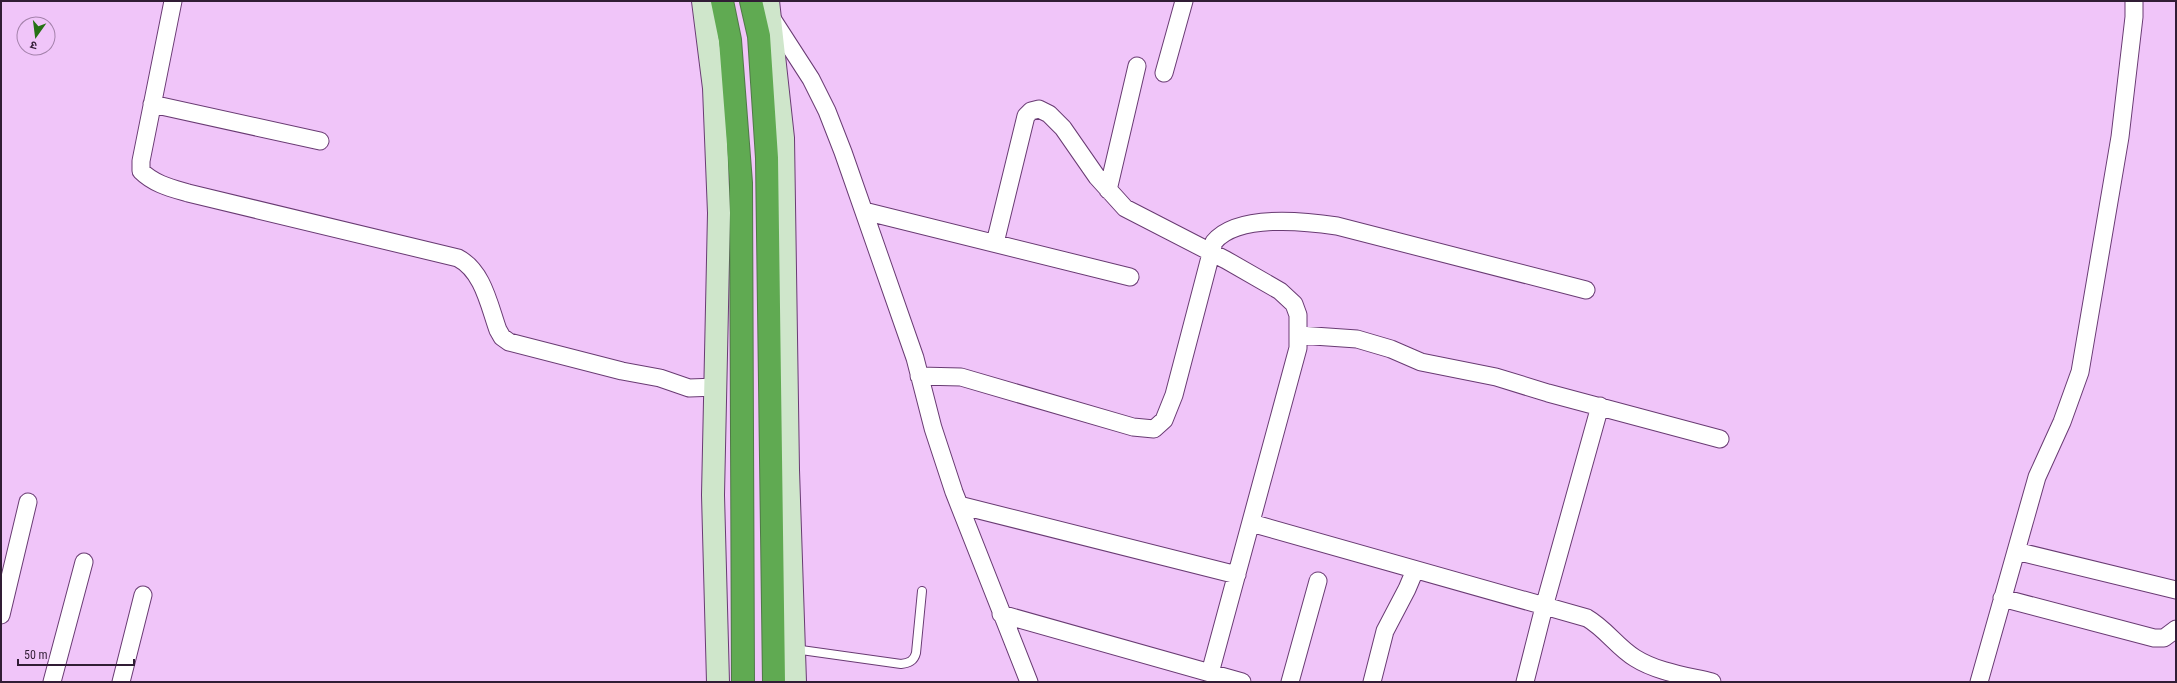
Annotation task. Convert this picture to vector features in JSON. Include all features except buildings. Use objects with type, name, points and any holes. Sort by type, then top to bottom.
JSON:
[{"type":"highway","points":[[722,1],[730,40],[741,183],[743,682]]},
{"type":"highway","points":[[751,1],[759,36],[768,158],[774,682]]},
{"type":"main road","points":[[703,1],[714,88],[719,213],[714,495],[718,682]]},
{"type":"main road","points":[[769,9],[783,138],[788,470],[795,682]]},
{"type":"street","points":[[173,1],[140,161],[141,171],[147,177],[164,186],[458,258],[466,262],[476,274],[498,330],[502,337],[509,342],[622,371],[660,378],[689,388],[716,387]]},
{"type":"street","points":[[1164,73],[1184,1]]},
{"type":"street","points":[[1979,682],[2037,477],[2062,422],[2080,372],[2120,136],[2134,18],[2134,1]]},
{"type":"street","points":[[769,9],[811,79],[827,110],[915,358],[933,428],[959,505],[1029,682]]},
{"type":"street","points":[[1108,190],[1137,66]]},
{"type":"street","points":[[152,104],[320,141]]},
{"type":"street","points":[[995,244],[1026,116],[1031,111],[1039,109],[1049,114],[1063,128],[1108,190],[1125,208],[1211,252],[1280,291],[1294,304],[1298,315],[1299,336],[1296,354],[1210,673]]},
{"type":"street","points":[[864,211],[1130,277]]},
{"type":"street","points":[[919,376],[961,377],[1133,427],[1154,429],[1164,420],[1174,395],[1214,242],[1220,235],[1228,230],[1242,226],[1301,221],[1337,226],[1586,290]]},
{"type":"street","points":[[1299,336],[1356,339],[1391,349],[1422,362],[1490,375],[1720,439]]},
{"type":"street","points":[[1525,682],[1544,607],[1600,406]]},
{"type":"street","points":[[1,615],[28,502]]},
{"type":"street","points":[[959,505],[1237,575]]},
{"type":"street","points":[[1251,523],[1587,618],[1600,626],[1634,658],[1649,665],[1712,682]]},
{"type":"street","points":[[2016,551],[2176,590]]},
{"type":"street","points":[[52,682],[84,562]]},
{"type":"street","points":[[1372,682],[1385,631],[1408,589],[1415,570]]},
{"type":"street","points":[[1290,682],[1318,581]]},
{"type":"street","points":[[121,682],[143,595]]},
{"type":"street","points":[[2002,598],[2154,638],[2164,638],[2176,629]]},
{"type":"street","points":[[1001,614],[1242,682]]},
{"type":"lane","points":[[794,649],[901,664],[908,663],[912,661],[916,653],[922,591]]}]
